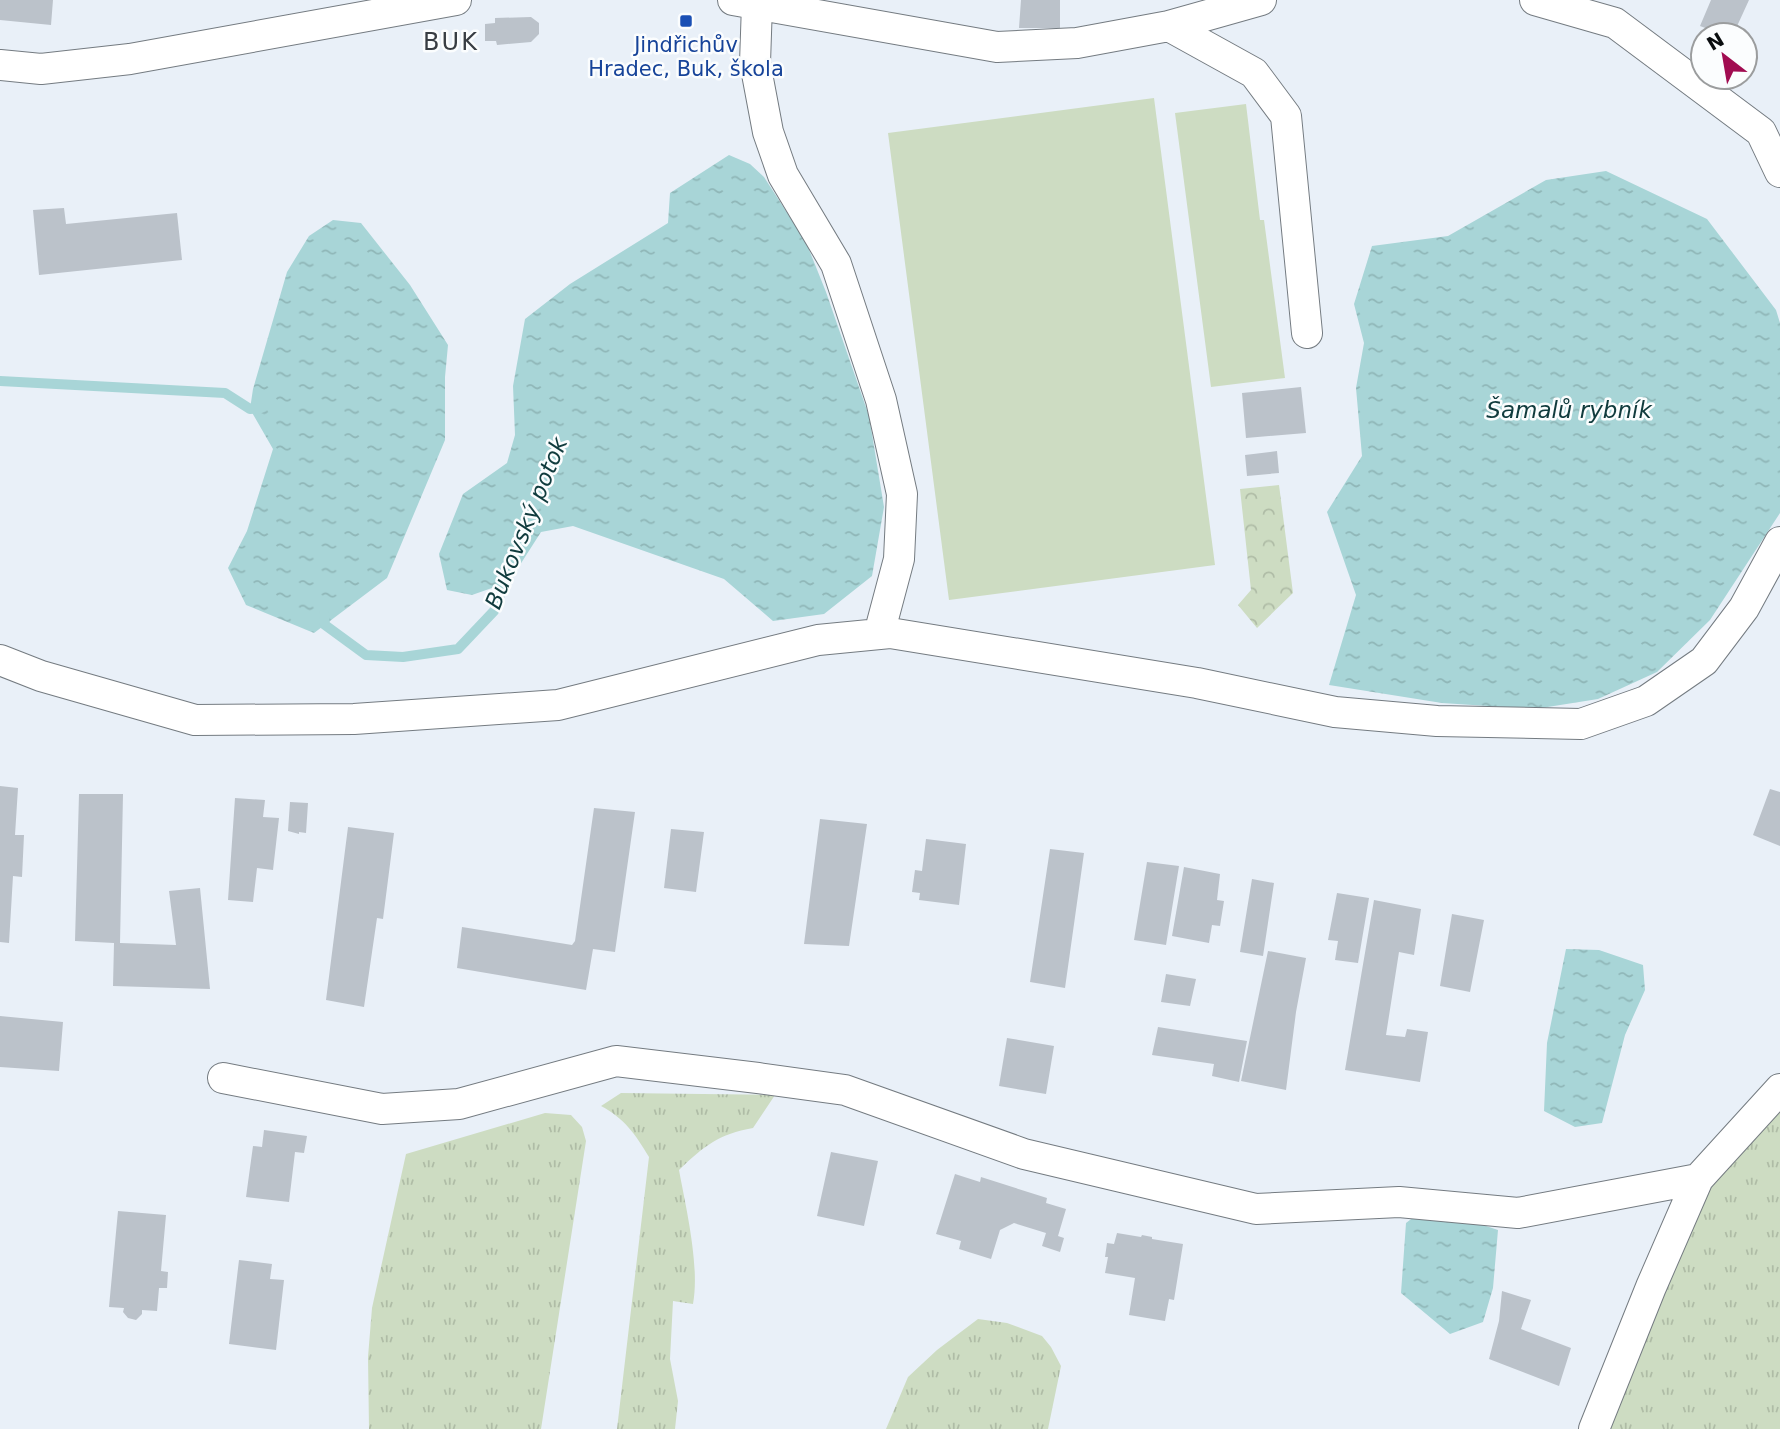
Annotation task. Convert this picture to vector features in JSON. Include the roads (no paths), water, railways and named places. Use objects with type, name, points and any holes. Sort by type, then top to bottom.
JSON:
[{"type":"street","points":[[0,65],[41,69],[130,59],[456,0]]},
{"type":"street","points":[[879,634],[899,559],[902,494],[881,400],[836,264],[783,175],[768,132],[745,2],[997,47],[1077,43],[1169,26],[1261,0]]},
{"type":"street","points":[[1535,0],[1615,23],[1761,132],[1780,172]]},
{"type":"street","points":[[1169,26],[1254,73],[1286,116],[1307,334]]},
{"type":"street","points":[[0,660],[41,676],[195,720],[354,719],[558,705],[818,640],[890,632],[1197,683],[1335,712],[1437,721],[1581,724],[1646,701],[1704,660],[1745,608],[1780,542]]},
{"type":"street","points":[[223,1078],[382,1109],[459,1104],[616,1062],[758,1078],[845,1090],[1024,1154],[1256,1209],[1399,1202],[1518,1213],[1698,1179]]},
{"type":"street","points":[[1594,1429],[1698,1179],[1780,1089]]},
{"type":"water","points":[[729,155],[750,164],[764,177],[806,242],[869,416],[884,507],[872,576],[824,614],[773,621],[724,579],[573,526],[541,532],[509,582],[472,595],[447,590],[439,554],[463,494],[507,463],[515,435],[513,386],[525,319],[570,284],[668,223],[670,193]]},
{"type":"water","name":"Šamalů rybník","points":[[1606,171],[1707,219],[1776,310],[1780,323],[1780,513],[1710,620],[1657,672],[1598,699],[1535,709],[1442,703],[1329,685],[1356,595],[1327,512],[1362,456],[1356,388],[1364,343],[1354,304],[1372,246],[1448,236],[1546,180]]},
{"type":"water","points":[[333,220],[361,223],[410,285],[448,345],[445,440],[387,578],[314,633],[246,605],[228,568],[247,531],[273,449],[250,409],[253,389],[287,272],[309,236]]},
{"type":"water","points":[[1566,949],[1599,950],[1643,965],[1645,990],[1625,1035],[1602,1123],[1575,1127],[1544,1111],[1547,1043]]},
{"type":"water","points":[[1419,1213],[1462,1218],[1498,1230],[1493,1288],[1483,1322],[1450,1334],[1401,1293],[1406,1223]]},
{"type":"waterway","name":"Bukovský potok","points":[[0,381],[225,393],[250,409],[261,408]]},
{"type":"waterway","name":"Bukovský potok","points":[[324,614],[325,625],[366,655],[403,657],[458,649],[494,611],[508,573]]},
{"type":"place","name":"Jindřichův Hradec, Buk, škola","points":[[686,21]]},
{"type":"district","name":"BUK","points":[[451,42]]}]
